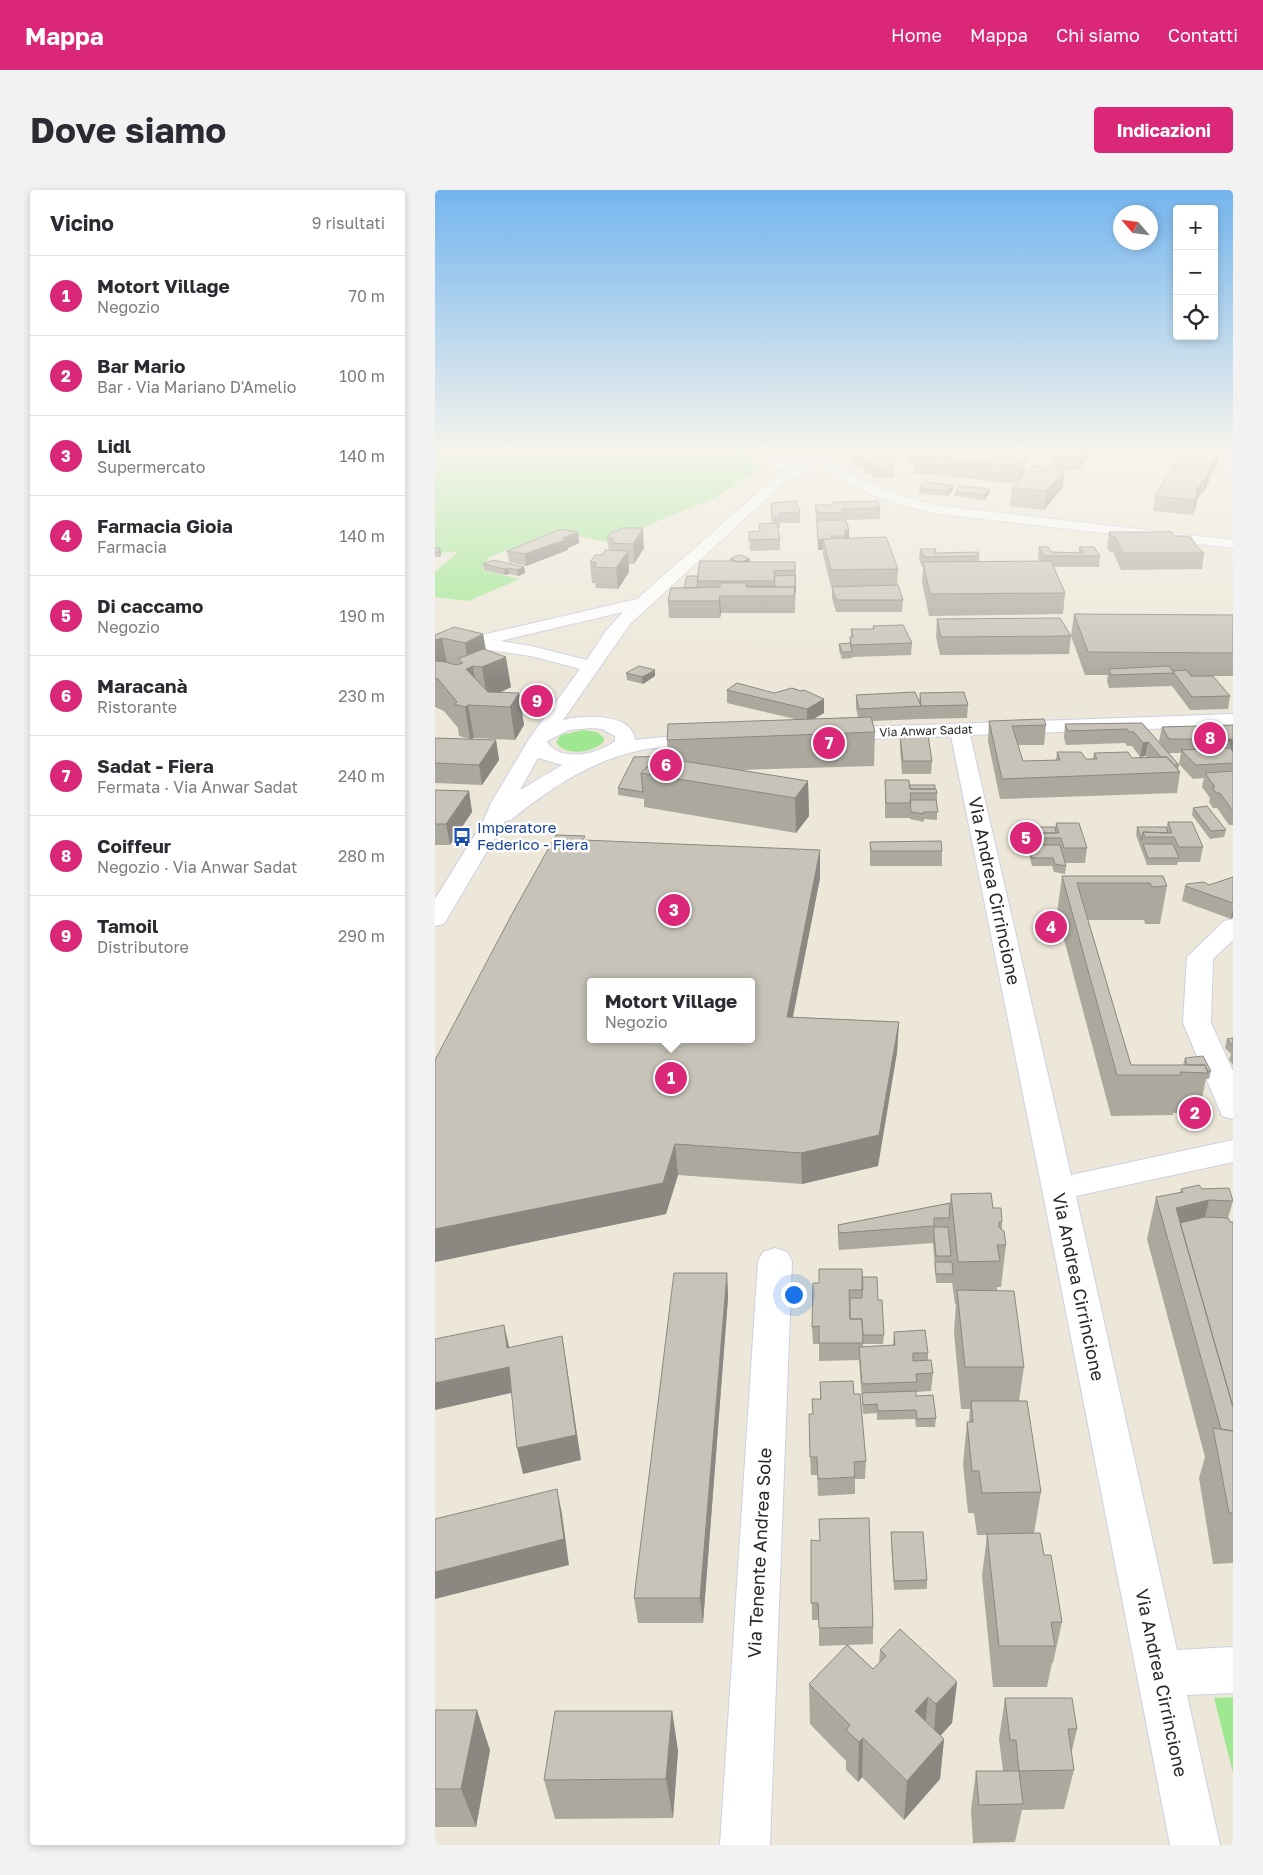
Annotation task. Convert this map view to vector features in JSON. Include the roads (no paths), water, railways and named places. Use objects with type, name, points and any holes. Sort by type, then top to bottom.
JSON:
[{"type":"street","points":[[435,919],[494,822],[502,803],[540,739],[611,636],[643,602],[726,525]]},
{"type":"street","points":[[1067,525],[1233,544]]},
{"type":"street","points":[[458,645],[643,602]]},
{"type":"street","points":[[591,637],[611,636]]},
{"type":"street","points":[[458,645],[563,639]]},
{"type":"street","points":[[458,645],[502,646],[531,651],[588,672]]},
{"type":"street","points":[[588,672],[589,702],[611,725]]},
{"type":"street","name":"Via Anwar Sadat","points":[[819,735],[1233,720]]},
{"type":"street","points":[[540,739],[561,726],[574,723],[587,722],[611,725],[619,728],[626,738],[619,749]]},
{"type":"street","name":"Via Andrea Cirrincione","points":[[959,729],[1058,1189],[1195,1845]]},
{"type":"street","points":[[494,822],[531,792],[589,759],[619,749],[648,743],[723,738]]},
{"type":"street","points":[[540,739],[539,749],[545,754],[564,759],[589,759]]},
{"type":"street","points":[[1233,926],[1200,957],[1197,1023],[1233,1108]]},
{"type":"street","points":[[1058,1189],[1233,1151]]},
{"type":"street","name":"Via Tenente Andrea Sole","points":[[745,1845],[775,1262]]},
{"type":"street","points":[[1159,1673],[1233,1670]]},
{"type":"place","name":"Tamoil","points":[[537,701]]},
{"type":"place","name":"Coiffeur","points":[[1210,738]]},
{"type":"place","name":"Sadat - Fiera","points":[[829,743]]},
{"type":"place","name":"Maracanà","points":[[666,765]]},
{"type":"place","name":"Imperatore Federico - Fiera","points":[[462,837]]},
{"type":"place","name":"Di caccamo","points":[[1026,838]]},
{"type":"place","name":"Lidl","points":[[674,910]]},
{"type":"place","name":"Farmacia Gioia","points":[[1051,927]]},
{"type":"place","name":"Motort Village","points":[[671,1078]]},
{"type":"place","name":"Bar Mario","points":[[1195,1113]]}]
